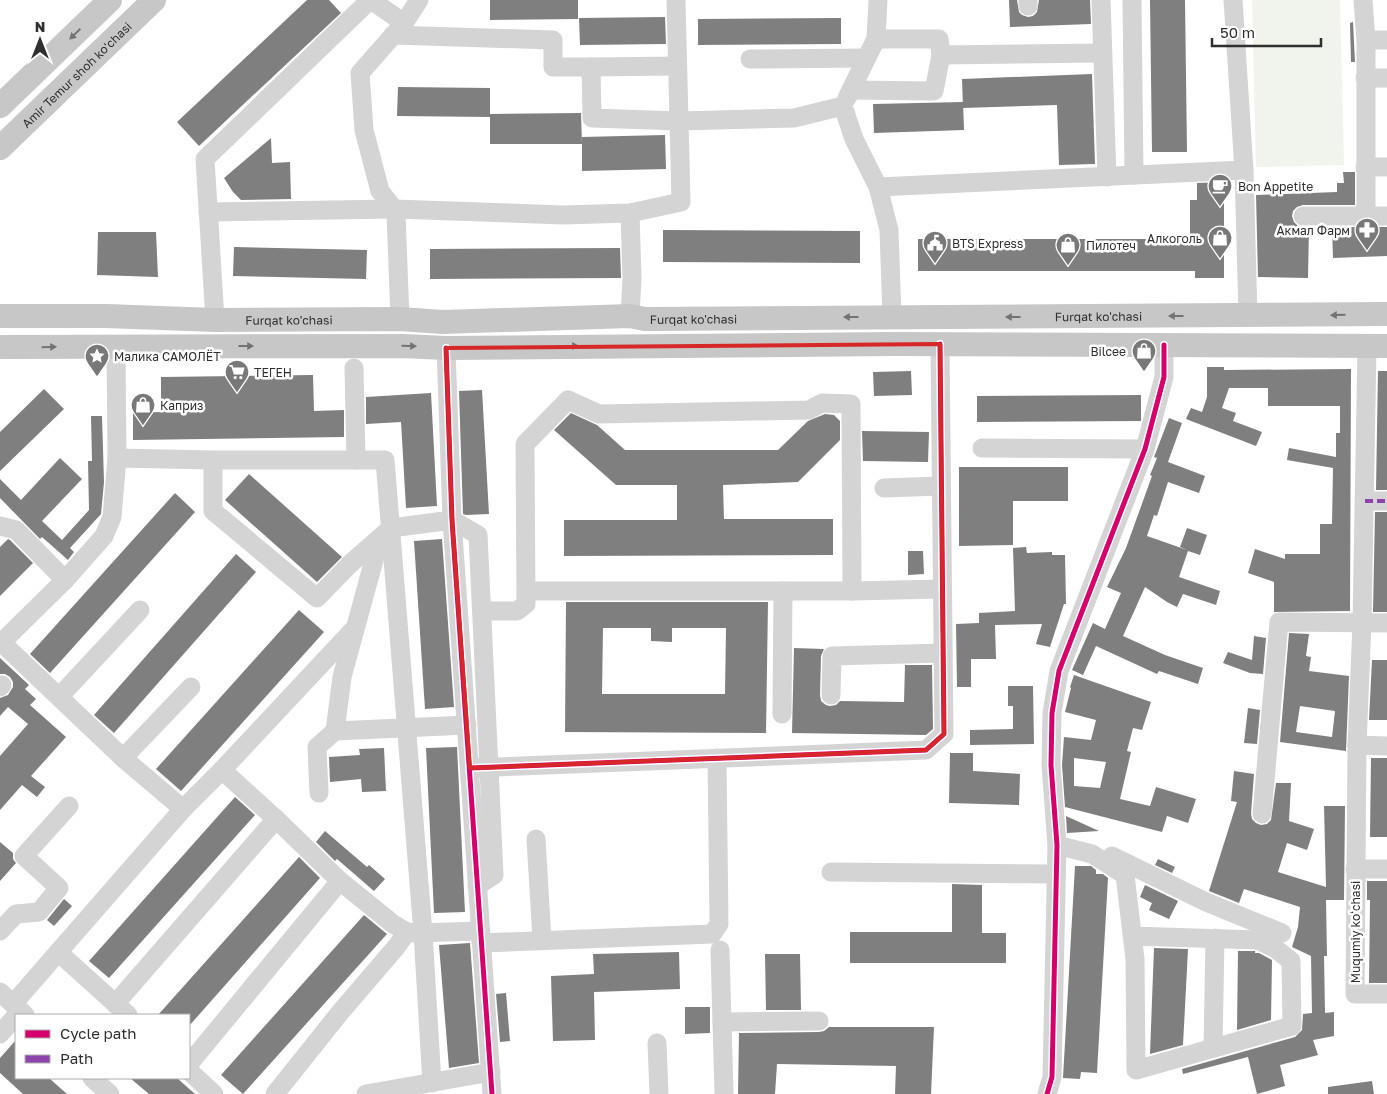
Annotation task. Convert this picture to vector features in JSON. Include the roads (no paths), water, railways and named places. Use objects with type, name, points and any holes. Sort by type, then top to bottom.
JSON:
[{"type":"main road","points":[[0,106],[110,0]]},
{"type":"main road","name":"Amir Temur shoh ko'chasi","points":[[0,148],[154,0]]},
{"type":"main road","name":"Furqat ko'chasi","points":[[0,316],[106,316],[215,320],[400,319],[443,322],[630,316],[645,318],[1387,314]]},
{"type":"main road","points":[[0,347],[402,346],[446,348],[940,344],[1377,347]]},
{"type":"street","points":[[215,320],[205,158],[371,0],[399,29],[553,40],[553,66],[677,66]]},
{"type":"street","points":[[400,319],[396,214],[394,208],[380,191],[364,130],[360,73],[399,29],[419,0]]},
{"type":"street","points":[[208,212],[394,208],[564,215],[630,213],[681,202],[676,0]]},
{"type":"street","points":[[878,0],[876,39],[847,98],[854,139],[878,187],[889,230],[892,317]]},
{"type":"street","points":[[1101,0],[1107,177]]},
{"type":"street","points":[[1132,0],[1134,175]]},
{"type":"street","points":[[1233,0],[1244,170],[1248,316]]},
{"type":"street","points":[[1363,0],[1366,40],[1366,216]]},
{"type":"street","points":[[591,67],[592,118],[679,121],[794,118],[847,98],[934,91],[940,55],[939,39],[876,39]]},
{"type":"street","points":[[1366,40],[1387,40]]},
{"type":"street","points":[[940,55],[1102,53]]},
{"type":"street","points":[[750,59],[866,58]]},
{"type":"street","points":[[1365,78],[1387,78]]},
{"type":"street","points":[[1365,167],[1387,167]]},
{"type":"street","points":[[878,187],[1244,170]]},
{"type":"street","points":[[630,213],[632,279],[630,316]]},
{"type":"street","points":[[1303,216],[1387,216]]},
{"type":"street","points":[[470,768],[926,750],[944,734],[940,344]]},
{"type":"street","points":[[1047,1094],[1052,1077],[1057,845],[1051,765],[1052,713],[1059,672],[1145,448],[1164,377],[1164,345]]},
{"type":"street","points":[[116,346],[117,458],[112,517],[104,536],[65,580],[1,643],[123,758],[182,809]]},
{"type":"street","points":[[1377,347],[1365,501],[1355,868],[1387,869]]},
{"type":"street","points":[[446,348],[452,520],[492,1094]]},
{"type":"street","points":[[354,368],[356,460]]},
{"type":"street","points":[[482,611],[518,611],[526,604],[525,444],[568,400],[599,414],[809,410],[822,403],[851,404],[852,591]]},
{"type":"street","points":[[982,448],[1145,448]]},
{"type":"street","points":[[117,458],[385,460],[386,533],[406,727],[415,932],[432,1083]]},
{"type":"street","points":[[213,460],[213,511],[317,598],[350,564],[386,533],[452,520],[478,534],[494,874],[477,886]]},
{"type":"street","points":[[884,488],[941,486]]},
{"type":"street","points":[[1365,501],[1387,501]]},
{"type":"street","points":[[0,526],[16,530],[65,580]]},
{"type":"street","points":[[335,731],[342,677],[354,628],[386,533]]},
{"type":"street","points":[[526,591],[852,591],[942,589]]},
{"type":"street","points":[[782,714],[783,591]]},
{"type":"street","points":[[59,697],[140,610]]},
{"type":"street","points":[[1262,814],[1280,622],[1387,624]]},
{"type":"street","points":[[0,1034],[15,1009],[58,952],[182,809],[222,770],[354,628]]},
{"type":"street","points":[[831,694],[832,656],[943,653]]},
{"type":"street","points":[[123,758],[191,687]]},
{"type":"street","points":[[319,793],[317,747],[335,731],[467,725]]},
{"type":"street","points":[[1357,745],[1387,746]]},
{"type":"street","points":[[222,770],[340,881],[379,914],[415,932],[542,940],[712,934],[718,924],[717,758]]},
{"type":"street","points":[[0,931],[16,914],[39,912],[59,888],[24,856],[69,806]]},
{"type":"street","points":[[58,952],[121,1009],[276,819]]},
{"type":"street","points":[[536,839],[542,940]]},
{"type":"street","points":[[1057,845],[1092,854],[1124,875],[1135,959],[1136,1070],[1292,1026],[1291,961],[1276,949],[1258,940],[1132,936]]},
{"type":"street","points":[[1092,854],[1104,852],[1206,902],[1282,933]]},
{"type":"street","name":"Muqumiy koʻchasi","points":[[1355,868],[1355,994],[1387,994]]},
{"type":"street","points":[[831,872],[1056,874]]},
{"type":"street","points":[[190,1063],[340,881]]},
{"type":"street","points":[[275,1094],[338,1015],[398,946],[415,932]]},
{"type":"street","points":[[1213,1048],[1215,938]]},
{"type":"street","points":[[720,950],[724,1094]]},
{"type":"street","points":[[722,1022],[819,1021]]},
{"type":"street","points":[[657,1043],[659,1094]]},
{"type":"street","points":[[190,1072],[214,1094]]},
{"type":"street","points":[[366,1094],[491,1072]]},
{"type":"street","points":[[93,1079],[110,1094]]},
{"type":"place","name":"Bon Appetite","points":[[1220,207]]},
{"type":"place","name":"Акмал Фарм","points":[[1367,251]]},
{"type":"place","name":"Алкоголь","points":[[1220,259]]},
{"type":"place","name":"BTS Express","points":[[935,264]]},
{"type":"place","name":"Пилотеч","points":[[1068,266]]},
{"type":"place","name":"Bilcee","points":[[1144,372]]},
{"type":"place","name":"Малика САМОЛЁТ","points":[[97,377]]},
{"type":"place","name":"ТЕГЕН","points":[[237,393]]},
{"type":"place","name":"Каприз","points":[[143,426]]}]
